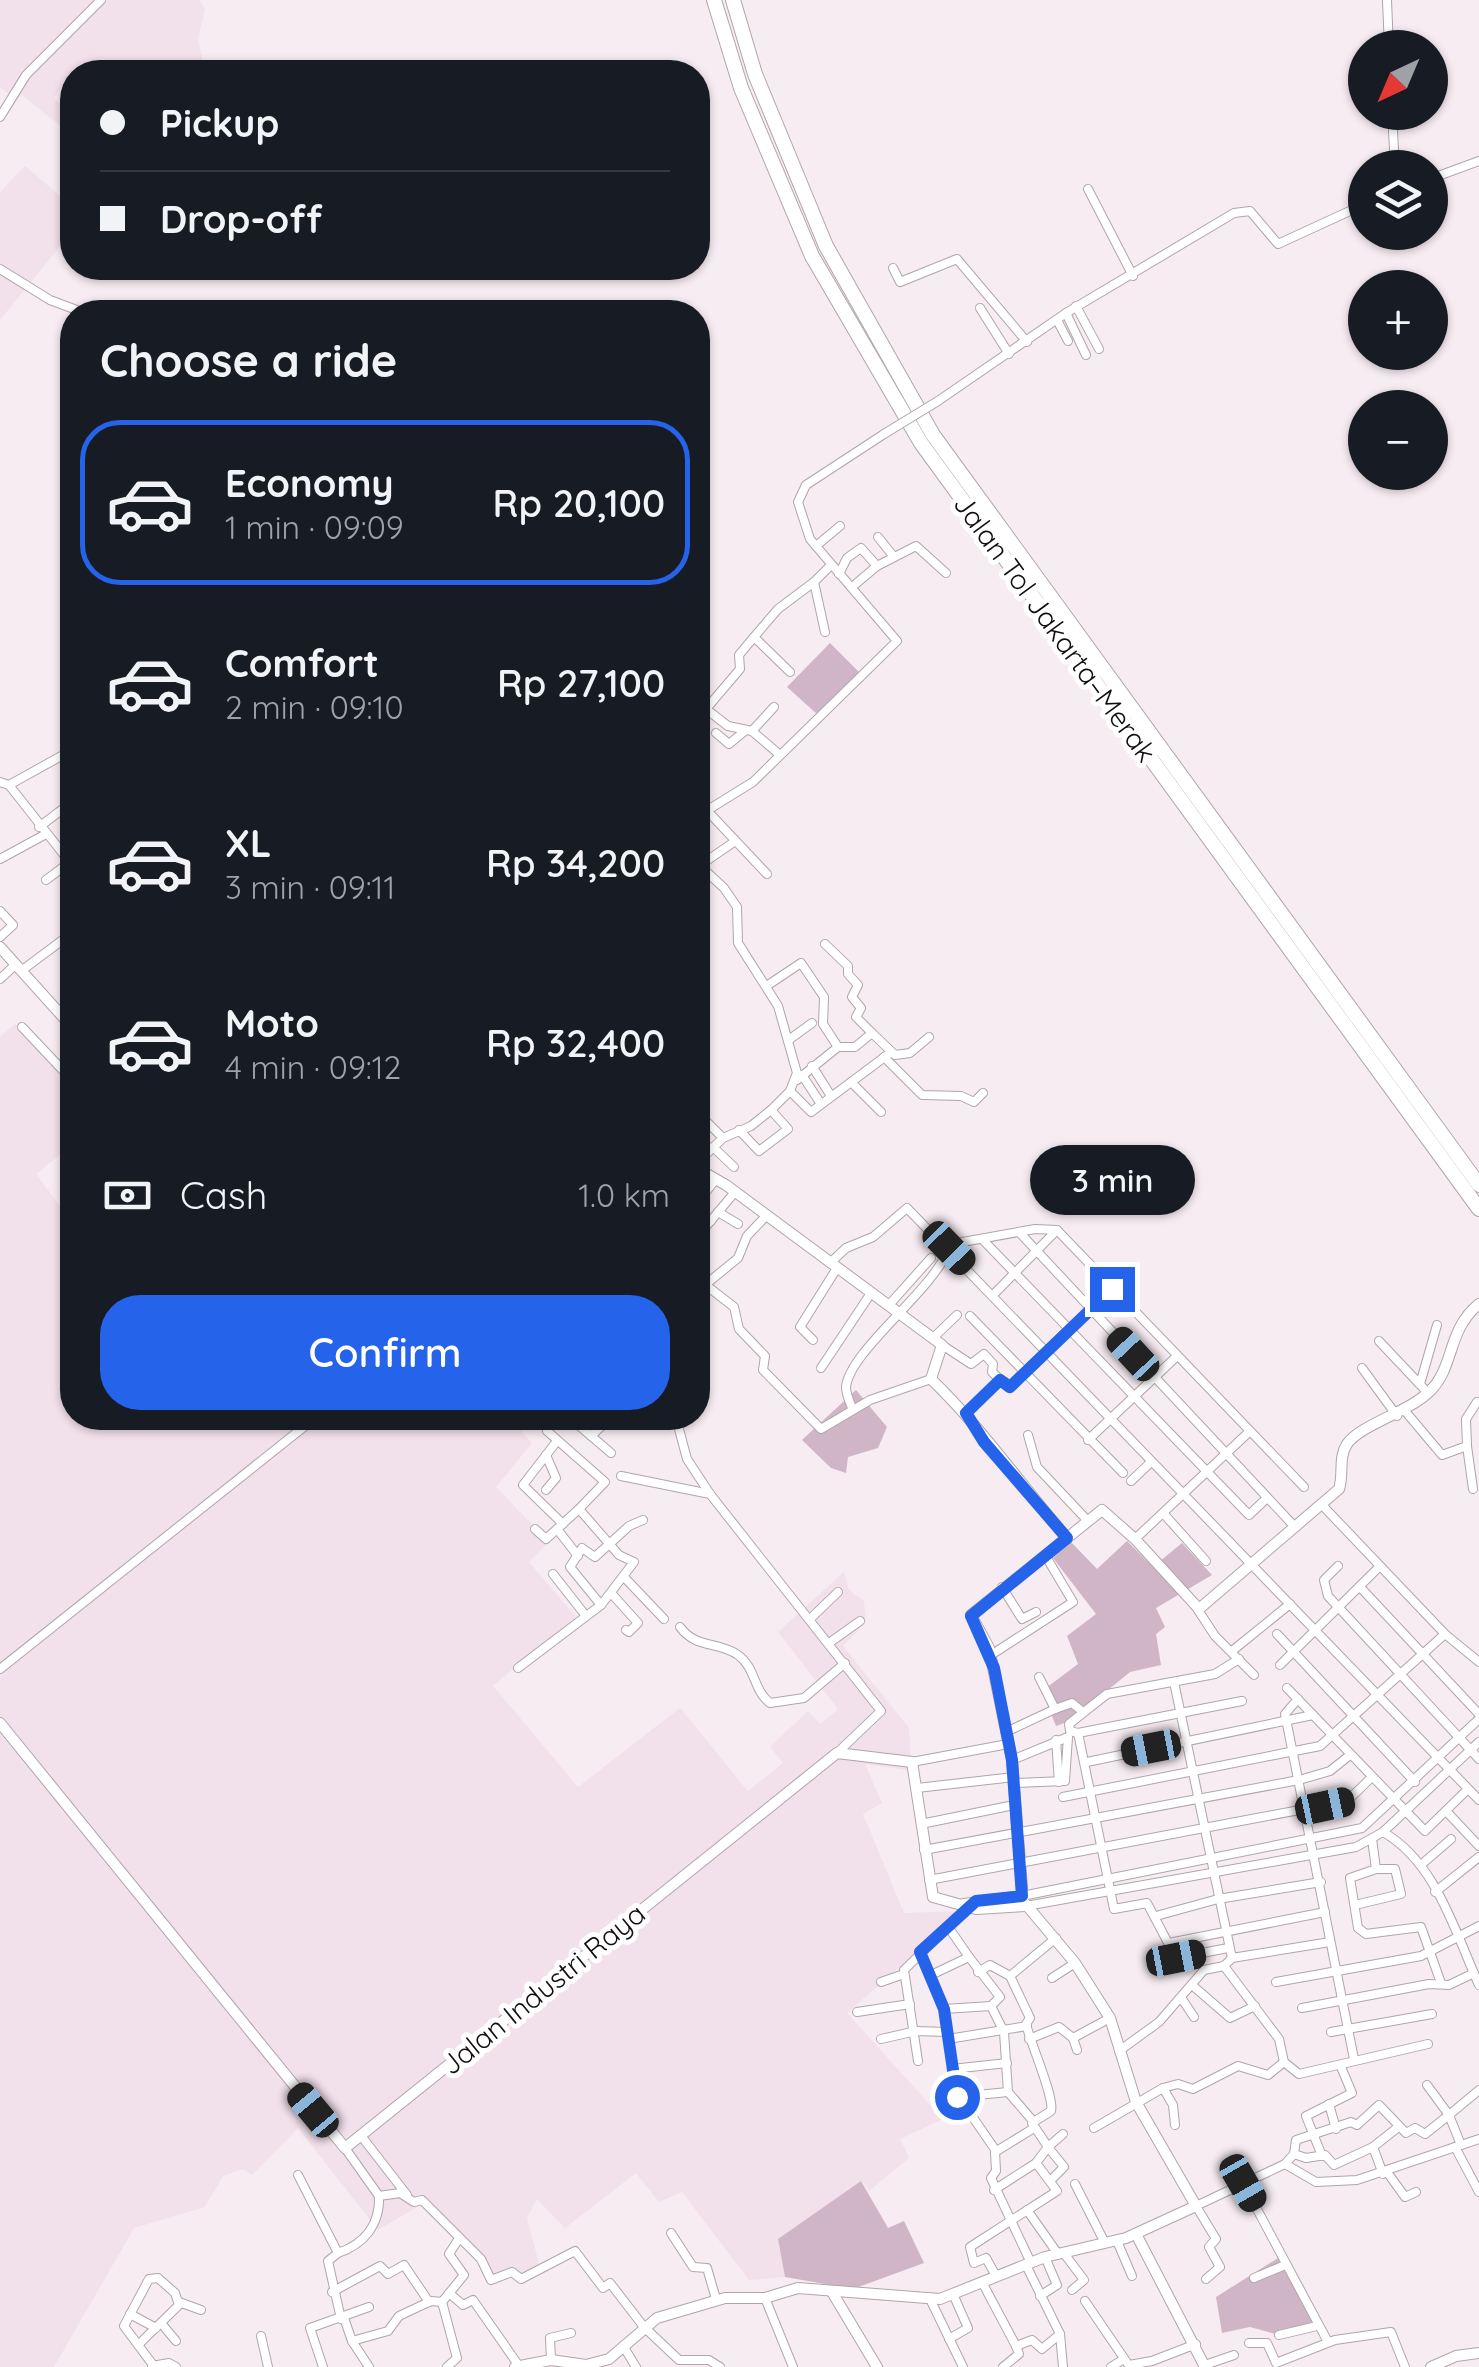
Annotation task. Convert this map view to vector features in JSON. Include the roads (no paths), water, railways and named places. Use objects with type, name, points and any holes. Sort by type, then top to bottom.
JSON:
[{"type":"highway","name":"Jalan Tol Jakarta–Merak","points":[[714,0],[741,88],[812,256],[920,443],[1479,1209]]},
{"type":"highway","name":"Jalan Tol Jakarta–Merak","points":[[733,0],[756,74],[826,246],[932,435],[1479,1185]]},
{"type":"street","points":[[0,116],[26,76],[101,0]]},
{"type":"street","points":[[1387,0],[1388,30]]},
{"type":"street","points":[[1448,173],[1479,162]]},
{"type":"street","points":[[1088,189],[1133,276]]},
{"type":"street","points":[[710,807],[753,782],[897,642],[816,546],[800,516],[802,489],[1028,342],[1076,306],[1133,276],[1234,213],[1250,212],[1278,244],[1348,212]]},
{"type":"street","points":[[894,268],[900,282],[956,259],[1028,342]]},
{"type":"street","points":[[0,269],[60,304]]},
{"type":"street","points":[[1076,306],[1099,349]]},
{"type":"street","points":[[980,308],[1009,354]]},
{"type":"street","points":[[1066,313],[1086,355]]},
{"type":"street","points":[[1057,320],[1068,341]]},
{"type":"street","points":[[816,546],[840,526]]},
{"type":"street","points":[[878,538],[894,556]]},
{"type":"street","points":[[852,587],[894,556],[919,546],[946,573]]},
{"type":"street","points":[[838,574],[847,558],[862,548],[878,566]]},
{"type":"street","points":[[710,703],[739,670],[739,656],[778,609],[831,565]]},
{"type":"street","points":[[814,582],[825,632]]},
{"type":"street","points":[[754,637],[790,672]]},
{"type":"street","points":[[716,733],[729,744],[774,707]]},
{"type":"street","points":[[710,716],[749,731],[780,755]]},
{"type":"street","points":[[60,756],[5,783],[60,851]]},
{"type":"street","points":[[0,859],[42,831],[60,814]]},
{"type":"street","points":[[710,822],[767,874]]},
{"type":"street","points":[[710,857],[734,842]]},
{"type":"street","points":[[46,880],[60,870]]},
{"type":"street","points":[[710,878],[737,907],[738,943],[768,987],[790,1039],[799,1077],[821,1104]]},
{"type":"street","points":[[0,912],[13,925],[0,936]]},
{"type":"street","points":[[0,979],[60,941]]},
{"type":"street","points":[[826,944],[848,966],[848,974],[858,985],[852,995],[861,1008],[857,1018],[922,1095],[956,1095],[974,1102],[984,1093]]},
{"type":"street","points":[[0,947],[60,1015]]},
{"type":"street","points":[[768,987],[801,963],[824,997],[823,1024],[838,1047]]},
{"type":"street","points":[[790,1039],[812,1023]]},
{"type":"street","points":[[22,1028],[60,1068]]},
{"type":"street","points":[[710,1151],[723,1138],[771,1110],[799,1077],[838,1047],[854,1047],[872,1033]]},
{"type":"street","points":[[790,1091],[811,1112],[887,1055],[908,1054],[929,1037]]},
{"type":"street","points":[[812,1066],[832,1096]]},
{"type":"street","points":[[851,1082],[882,1112]]},
{"type":"street","points":[[739,1130],[759,1151],[788,1130],[771,1110]]},
{"type":"street","points":[[710,1126],[723,1138]]},
{"type":"street","points":[[713,1147],[734,1168]]},
{"type":"street","points":[[710,1175],[937,1342],[971,1364],[984,1354],[1009,1388],[1112,1289]]},
{"type":"street","points":[[710,1187],[716,1179]]},
{"type":"street","points":[[711,1221],[735,1192]]},
{"type":"street","points":[[813,1340],[800,1327],[833,1265],[846,1248],[873,1237],[907,1208],[948,1246],[1151,1462],[1254,1562],[1479,1800]]},
{"type":"street","points":[[718,1212],[738,1224]]},
{"type":"street","points":[[710,1276],[738,1258],[747,1236],[766,1216]]},
{"type":"street","points":[[948,1246],[1019,1232],[1057,1230]]},
{"type":"street","points":[[994,1294],[1057,1230]]},
{"type":"street","points":[[1057,1230],[1304,1487]]},
{"type":"street","points":[[1019,1232],[1295,1527]]},
{"type":"street","points":[[982,1239],[1249,1515],[1267,1498]]},
{"type":"street","points":[[853,1410],[846,1385],[881,1331],[944,1266],[948,1246]]},
{"type":"street","points":[[889,1305],[931,1258]]},
{"type":"street","points":[[710,1289],[734,1307],[739,1330],[765,1356],[761,1368],[821,1430],[853,1410],[932,1379]]},
{"type":"street","points":[[821,1368],[872,1293]]},
{"type":"street","points":[[1198,1610],[1341,1486],[1342,1457],[1350,1441],[1401,1414],[1438,1380],[1456,1330],[1479,1304]]},
{"type":"street","points":[[932,1379],[937,1342],[958,1315]]},
{"type":"street","points":[[970,1316],[1123,1474]]},
{"type":"street","points":[[1424,1389],[1437,1324]]},
{"type":"street","points":[[1379,1342],[1424,1389]]},
{"type":"street","points":[[1088,1440],[1176,1357]]},
{"type":"street","points":[[1362,1368],[1442,1455],[1467,1446]]},
{"type":"street","points":[[932,1379],[966,1413],[984,1442],[1067,1538]]},
{"type":"street","points":[[966,1413],[1000,1380]]},
{"type":"street","points":[[1473,1489],[1466,1419],[1477,1402]]},
{"type":"street","points":[[0,1669],[300,1430]]},
{"type":"street","points":[[535,1529],[546,1539],[605,1482],[547,1430]]},
{"type":"street","points":[[585,1430],[611,1452]]},
{"type":"street","points":[[592,1436],[598,1430]]},
{"type":"street","name":"Jalan Industri Raya","points":[[344,2148],[882,1713],[710,1494],[687,1460],[679,1430]]},
{"type":"street","points":[[1135,1539],[1249,1432]]},
{"type":"street","points":[[1028,1435],[1037,1466],[1087,1520]]},
{"type":"street","points":[[557,1441],[523,1485],[560,1526],[578,1556]]},
{"type":"street","points":[[546,1456],[556,1478],[546,1490]]},
{"type":"street","points":[[1131,1481],[1151,1462]]},
{"type":"street","points":[[620,1476],[710,1494]]},
{"type":"street","points":[[1322,1504],[1445,1634],[1479,1662]]},
{"type":"street","points":[[518,1668],[601,1605],[634,1562],[608,1543],[579,1509]]},
{"type":"street","points":[[1206,2280],[1220,2267],[1209,2247],[1216,2239],[1136,2102],[1110,2018],[1075,1963],[1024,1901],[1012,1760],[990,1655],[971,1616],[1087,1520],[1099,1511],[1108,1512],[1254,1676]]},
{"type":"street","points":[[1164,1513],[1206,1561]]},
{"type":"street","points":[[601,1605],[570,1569],[583,1548],[595,1557],[608,1543],[643,1520]]},
{"type":"street","points":[[990,1655],[1073,1602],[1045,1555]]},
{"type":"street","points":[[1338,1566],[1323,1584],[1338,1608],[1479,1759]]},
{"type":"street","points":[[1280,1665],[1380,1566]]},
{"type":"street","points":[[554,1574],[586,1616]]},
{"type":"street","points":[[624,1578],[664,1620]]},
{"type":"street","points":[[1024,1901],[1110,1878],[1352,1831],[1367,1825],[1415,1782],[1479,1716],[1360,1586]]},
{"type":"street","points":[[1002,1587],[1020,1618],[1036,1612]]},
{"type":"street","points":[[810,1619],[838,1592]]},
{"type":"street","points":[[611,1593],[642,1626],[626,1630]]},
{"type":"street","points":[[1232,1652],[1290,1604]]},
{"type":"street","points":[[829,1644],[860,1621]]},
{"type":"street","points":[[680,1627],[694,1642],[725,1648],[742,1658],[770,1703],[804,1698],[844,1663]]},
{"type":"street","points":[[1277,1634],[1415,1782]]},
{"type":"street","points":[[1063,1797],[1320,1746],[1445,1634]]},
{"type":"street","points":[[1228,1948],[1176,1958],[1147,1902],[1114,1909],[1087,1760],[1078,1733],[1068,1726],[1107,1694],[1215,1674],[1239,1660]]},
{"type":"street","points":[[1040,1678],[1055,1709]]},
{"type":"street","points":[[1174,1682],[1232,1958]]},
{"type":"street","points":[[1287,1688],[1426,1831],[1468,1788]]},
{"type":"street","points":[[1298,1699],[1285,1713],[1354,2059]]},
{"type":"street","points":[[1078,1733],[1242,1701]]},
{"type":"street","points":[[837,1753],[912,1762],[1007,1738],[1072,1703],[1083,1712]]},
{"type":"street","points":[[1067,1764],[1313,1714]]},
{"type":"street","points":[[0,1723],[380,2196]]},
{"type":"street","points":[[917,1788],[1014,1780],[1059,1782],[1066,1779],[1068,1737],[1012,1760]]},
{"type":"street","points":[[1056,1740],[1059,1782]]},
{"type":"street","points":[[912,1762],[933,1897],[940,1902],[970,1905],[1112,1892],[1356,1846],[1383,1832],[1479,1742]]},
{"type":"street","points":[[924,1850],[1300,1780],[1330,1771],[1350,1755]]},
{"type":"street","points":[[929,1880],[1020,1866],[1350,1800],[1372,1777]]},
{"type":"street","points":[[921,1824],[1014,1805]]},
{"type":"street","points":[[1446,1811],[1479,1846]]},
{"type":"street","points":[[1352,1831],[1356,1846]]},
{"type":"street","points":[[1383,1832],[1402,1843],[1422,1864],[1479,1985]]},
{"type":"street","points":[[1422,1864],[1451,1839]]},
{"type":"street","points":[[1372,1840],[1376,1869]]},
{"type":"street","points":[[1435,1892],[1479,1858]]},
{"type":"street","points":[[1355,1905],[1400,1896],[1399,1867],[1351,1876],[1355,1905],[1363,1934],[1418,1926],[1433,1953],[1440,1983]]},
{"type":"street","points":[[1156,1916],[1218,1899],[1320,1882]]},
{"type":"street","points":[[881,1982],[904,1974],[920,1952],[970,1905]]},
{"type":"street","points":[[1169,1943],[1325,1912]]},
{"type":"street","points":[[944,2009],[992,2006],[1000,1997],[949,1928]]},
{"type":"street","points":[[1276,1982],[1433,1953],[1476,1928],[1479,1942]]},
{"type":"street","points":[[1010,1976],[1056,1938]]},
{"type":"street","points":[[1119,2051],[1148,2032],[1182,1999],[1204,1970],[1224,1966],[1232,1958],[1330,1942]]},
{"type":"street","points":[[920,1952],[944,2009],[958,2098],[1008,2092]]},
{"type":"street","points":[[932,1976],[969,1958]]},
{"type":"street","points":[[1470,1964],[1479,1958]]},
{"type":"street","points":[[1052,1978],[1075,1963]]},
{"type":"street","points":[[978,1972],[990,1965],[1010,1976],[1030,2018],[1026,2026],[1029,2039],[1053,2102],[1051,2111],[996,2151]]},
{"type":"street","points":[[1224,1966],[1279,2039],[1284,2062],[1299,2074],[1428,2044]]},
{"type":"street","points":[[904,1974],[918,2061]]},
{"type":"street","points":[[1302,2008],[1440,1983],[1449,1985],[1474,1974]]},
{"type":"street","points":[[1192,1985],[1230,2018],[1255,2006]]},
{"type":"street","points":[[1182,1999],[1194,2018]]},
{"type":"street","points":[[856,2012],[910,2004]]},
{"type":"street","points":[[992,2006],[1004,2032],[1008,2092],[1064,2167],[1050,2181]]},
{"type":"street","points":[[1331,2032],[1432,2014]]},
{"type":"street","points":[[1073,2038],[1110,2018]]},
{"type":"street","points":[[881,2040],[914,2032],[948,2036],[1004,2032],[1026,2026]]},
{"type":"street","points":[[1029,2039],[1057,2027],[1073,2038],[1077,2050]]},
{"type":"street","points":[[952,2069],[1007,2062]]},
{"type":"street","points":[[1094,2128],[1163,2088],[1178,2084],[1194,2089],[1238,2066],[1268,2076],[1284,2062]]},
{"type":"street","points":[[1322,2156],[1306,2116],[1352,2093],[1342,2067]]},
{"type":"street","points":[[1427,2085],[1449,2115],[1479,2192]]},
{"type":"street","points":[[1429,2132],[1479,2087]]},
{"type":"street","points":[[1163,2088],[1174,2106],[1175,2125]]},
{"type":"street","points":[[1329,2104],[1336,2129]]},
{"type":"street","points":[[449,2293],[463,2305],[472,2299],[517,2366],[552,2360],[586,2365],[609,2359],[662,2316],[716,2299],[765,2298],[798,2288],[930,2300],[953,2294],[1060,2253],[1136,2234],[1285,2164],[1294,2154],[1296,2140],[1358,2124],[1380,2105],[1397,2128],[1406,2133],[1415,2128],[1429,2132],[1440,2152]]},
{"type":"street","points":[[974,2119],[996,2151],[996,2171],[991,2177],[994,2190],[1060,2334],[1063,2367]]},
{"type":"street","points":[[1358,2124],[1373,2145],[1385,2173],[1405,2197],[1416,2192]]},
{"type":"street","points":[[1294,2154],[1322,2156],[1334,2164],[1397,2128]]},
{"type":"street","points":[[994,2190],[1036,2162],[1063,2134]]},
{"type":"street","points":[[362,2137],[407,2195],[414,2202],[422,2200],[481,2259],[490,2280],[512,2272],[521,2279],[575,2251],[603,2288],[610,2283],[644,2327],[682,2362],[706,2359],[720,2367]]},
{"type":"street","points":[[1285,2164],[1319,2182],[1385,2173],[1479,2139]]},
{"type":"street","points":[[996,2276],[986,2258],[974,2263],[970,2247],[1056,2191],[1036,2162]]},
{"type":"street","points":[[298,2175],[338,2253]]},
{"type":"street","points":[[1243,2183],[1328,2342]]},
{"type":"street","points":[[1075,2184],[1132,2276]]},
{"type":"street","points":[[380,2196],[407,2195]]},
{"type":"street","points":[[369,2367],[352,2341],[332,2292],[328,2258],[366,2237],[380,2196]]},
{"type":"street","points":[[1027,2210],[1037,2229],[1084,2280],[1072,2290]]},
{"type":"street","points":[[1021,2246],[1037,2229]]},
{"type":"street","points":[[671,2232],[693,2267],[707,2268],[716,2299]]},
{"type":"street","points":[[1136,2234],[1205,2366],[1234,2355]]},
{"type":"street","points":[[442,2302],[464,2272],[449,2254],[458,2240]]},
{"type":"street","points":[[1040,2296],[1058,2285],[1045,2258]]},
{"type":"street","points":[[332,2292],[380,2266],[388,2274],[404,2264],[429,2302]]},
{"type":"street","points":[[1254,2278],[1285,2265]]},
{"type":"street","points":[[176,2367],[168,2363],[151,2366],[125,2330],[130,2314],[153,2277],[170,2288],[179,2302],[202,2310]]},
{"type":"street","points":[[982,2282],[1020,2354],[1003,2367]]},
{"type":"street","points":[[832,2292],[876,2367]]},
{"type":"street","points":[[949,2340],[968,2328],[953,2294]]},
{"type":"street","points":[[765,2298],[793,2367]]},
{"type":"street","points":[[930,2300],[963,2367]]},
{"type":"street","points":[[1085,2300],[1128,2364]]},
{"type":"street","points":[[138,2346],[179,2302]]},
{"type":"street","points":[[352,2341],[384,2333],[399,2316],[429,2302],[442,2302]]},
{"type":"street","points":[[442,2302],[457,2358],[447,2367]]},
{"type":"street","points":[[324,2367],[308,2330],[368,2307]]},
{"type":"street","points":[[130,2314],[158,2326],[176,2341]]},
{"type":"street","points":[[1279,2335],[1317,2326]]},
{"type":"street","points":[[1250,2343],[1266,2342],[1277,2365],[1328,2342],[1390,2332],[1405,2367]]},
{"type":"street","points":[[552,2360],[550,2338],[572,2333]]},
{"type":"street","points":[[1016,2346],[1032,2340],[1042,2348],[1060,2334]]},
{"type":"street","points":[[261,2336],[268,2367]]},
{"type":"street","points":[[1110,2367],[1152,2361],[1196,2344]]},
{"type":"street","points":[[625,2348],[636,2367]]},
{"type":"street","points":[[1433,2366],[1479,2353]]}]
